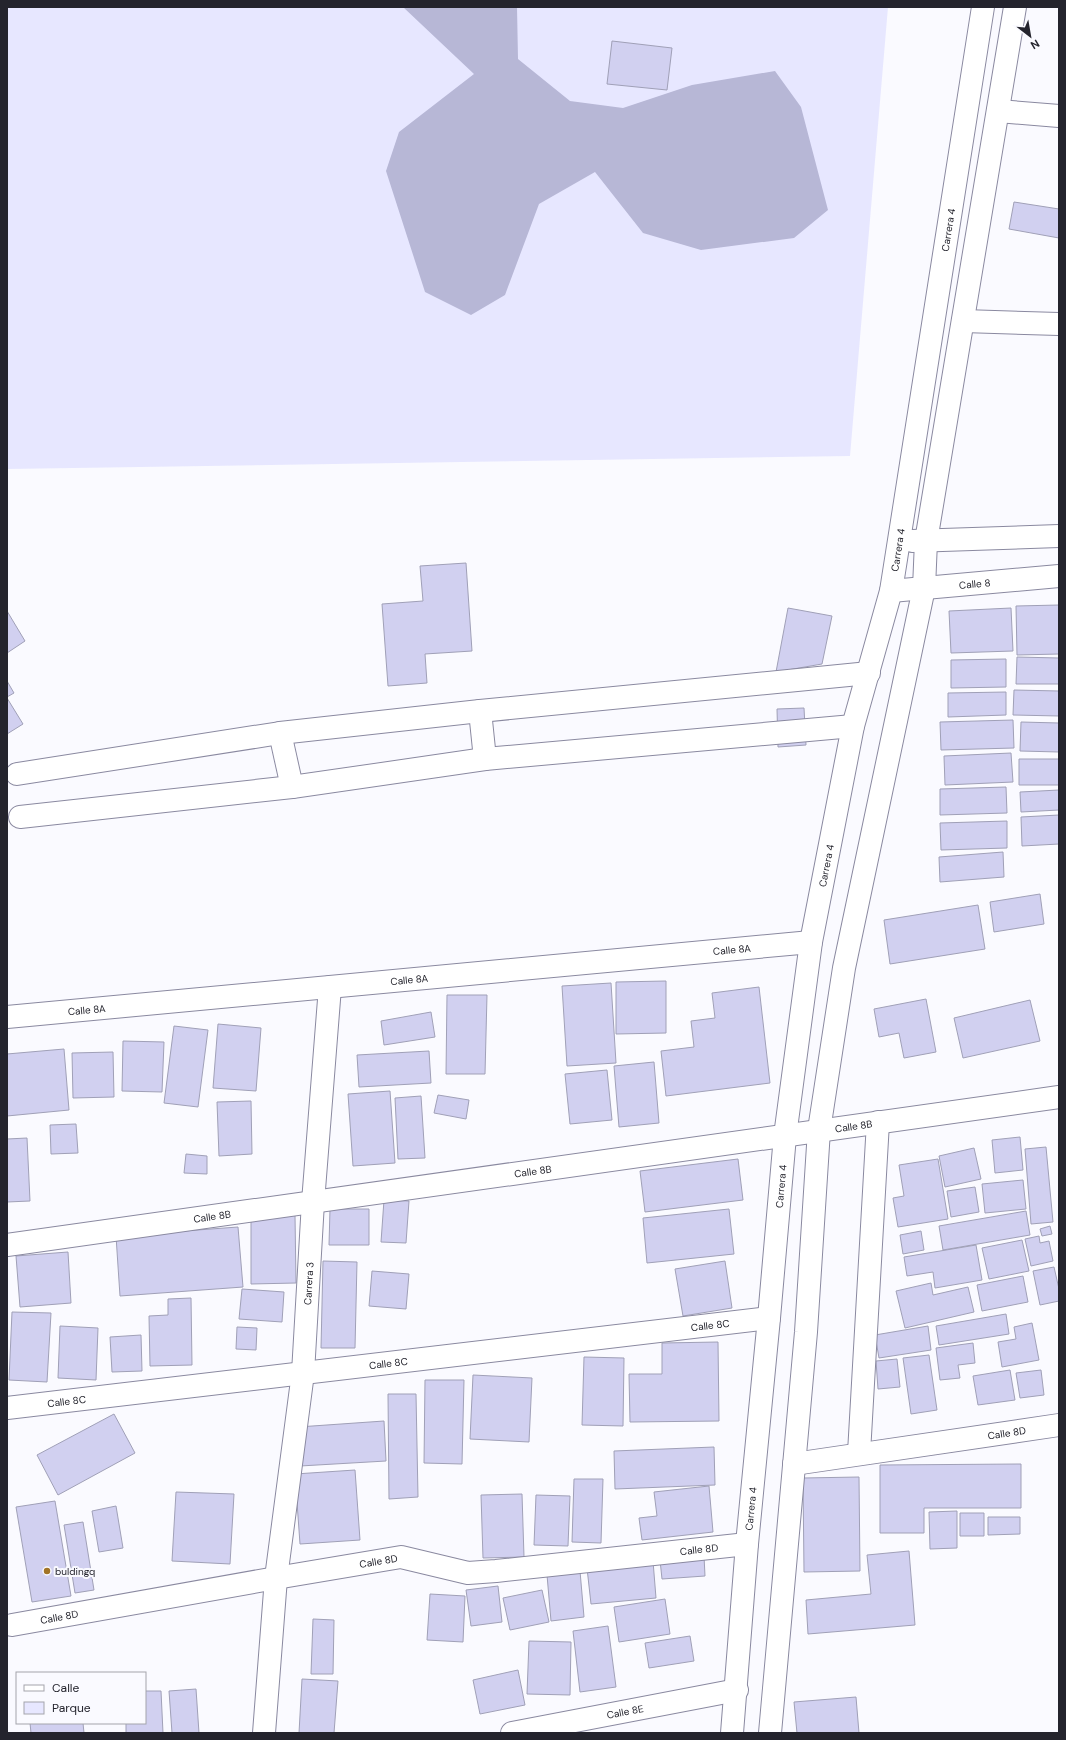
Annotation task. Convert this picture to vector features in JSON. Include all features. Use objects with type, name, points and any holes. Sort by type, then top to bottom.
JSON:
[{"type":"street","name":"Carrera 4","points":[[732,1733],[737,1690],[747,1544],[770,1318],[785,1136],[811,942],[853,726],[891,591],[983,7]]},
{"type":"street","points":[[770,1733],[806,1332],[819,1130],[844,968],[924,588],[926,541],[1015,7]]},
{"type":"street","points":[[998,111],[1059,116]]},
{"type":"street","points":[[963,321],[1059,324]]},
{"type":"street","points":[[899,542],[1059,536]]},
{"type":"street","name":"Calle 8","points":[[891,591],[1059,576]]},
{"type":"street","points":[[17,774],[280,733],[480,711],[869,673]]},
{"type":"street","points":[[480,711],[485,759]]},
{"type":"street","points":[[20,817],[292,787],[485,759],[853,726]]},
{"type":"street","points":[[280,733],[292,787]]},
{"type":"street","name":"Calle 8A","points":[[7,1017],[811,942]]},
{"type":"street","name":"Carrera 3","points":[[264,1733],[276,1578],[303,1373],[313,1202],[330,987]]},
{"type":"street","name":"Calle 8B","points":[[7,1245],[1059,1097]]},
{"type":"street","points":[[859,1453],[878,1122]]},
{"type":"street","name":"Calle 8C","points":[[7,1408],[770,1318]]},
{"type":"street","name":"Calle 8D","points":[[794,1464],[859,1453],[882,1452],[1059,1425]]},
{"type":"street","name":"Calle 8D","points":[[12,1625],[401,1557],[468,1573],[747,1544]]},
{"type":"street","name":"Calle 8E","points":[[519,1732],[737,1690]]},
{"type":"green space","points":[[7,7],[888,7],[850,456],[7,469]]},
{"type":"shaded area","points":[[403,7],[517,7],[518,59],[570,101],[623,108],[692,85],[775,71],[801,107],[828,210],[794,238],[701,250],[643,233],[595,172],[539,204],[505,295],[471,315],[425,292],[386,171],[399,132],[474,74]]},
{"type":"building","points":[[612,41],[672,48],[667,90],[607,84]]},
{"type":"building","points":[[1014,202],[1059,209],[1059,238],[1009,229]]},
{"type":"building","points":[[466,563],[472,651],[425,654],[427,683],[388,686],[382,604],[423,601],[420,566]]},
{"type":"building","points":[[1059,605],[1059,654],[1017,655],[1016,606]]},
{"type":"building","points":[[788,608],[832,616],[822,664],[776,672]]},
{"type":"building","points":[[1011,608],[1013,651],[951,653],[949,611]]},
{"type":"building","points":[[7,611],[25,641],[7,653]]},
{"type":"building","points":[[1017,657],[1059,658],[1059,684],[1016,684]]},
{"type":"building","points":[[1006,659],[1006,687],[951,688],[951,660]]},
{"type":"building","points":[[7,681],[14,693],[7,697]]},
{"type":"building","points":[[1014,690],[1059,691],[1059,716],[1013,715]]},
{"type":"building","points":[[1006,692],[1006,715],[948,717],[948,693]]},
{"type":"building","points":[[7,698],[23,724],[7,734]]},
{"type":"building","points":[[804,708],[806,745],[778,747],[777,709]]},
{"type":"building","points":[[1013,720],[1014,748],[941,750],[940,722]]},
{"type":"building","points":[[1021,722],[1059,723],[1059,752],[1020,751]]},
{"type":"building","points":[[1011,753],[1013,782],[945,785],[944,756]]},
{"type":"building","points":[[1019,759],[1059,759],[1059,785],[1019,785]]},
{"type":"building","points":[[1006,787],[1007,813],[940,815],[940,789]]},
{"type":"building","points":[[1059,790],[1059,810],[1021,812],[1020,792]]},
{"type":"building","points":[[1059,815],[1059,844],[1022,846],[1021,817]]},
{"type":"building","points":[[1007,821],[1007,848],[941,850],[940,823]]},
{"type":"building","points":[[1003,852],[1004,877],[940,882],[939,857]]},
{"type":"building","points":[[1040,894],[1044,924],[994,932],[990,902]]},
{"type":"building","points":[[978,905],[985,949],[890,964],[884,920]]},
{"type":"building","points":[[666,981],[666,1033],[616,1034],[616,982]]},
{"type":"building","points":[[611,983],[616,1063],[567,1066],[562,986]]},
{"type":"building","points":[[759,987],[770,1083],[666,1096],[661,1051],[694,1047],[691,1021],[715,1018],[712,993]]},
{"type":"building","points":[[447,995],[487,995],[485,1074],[446,1074]]},
{"type":"building","points":[[926,999],[936,1052],[904,1058],[899,1033],[879,1037],[874,1009]]},
{"type":"building","points":[[1030,1000],[1040,1041],[963,1058],[954,1018]]},
{"type":"building","points":[[431,1012],[435,1037],[384,1045],[381,1021]]},
{"type":"building","points":[[218,1024],[261,1028],[256,1091],[213,1088]]},
{"type":"building","points":[[174,1026],[208,1030],[198,1107],[164,1103]]},
{"type":"building","points":[[123,1041],[164,1042],[162,1092],[122,1091]]},
{"type":"building","points":[[64,1049],[69,1110],[7,1116],[7,1054]]},
{"type":"building","points":[[429,1051],[431,1083],[359,1087],[357,1055]]},
{"type":"building","points":[[113,1052],[114,1097],[73,1098],[72,1053]]},
{"type":"building","points":[[654,1062],[659,1123],[619,1127],[614,1066]]},
{"type":"building","points":[[607,1070],[612,1120],[570,1124],[565,1074]]},
{"type":"building","points":[[390,1091],[395,1163],[353,1166],[348,1094]]},
{"type":"building","points":[[438,1095],[469,1100],[466,1119],[434,1113]]},
{"type":"building","points":[[421,1096],[425,1158],[398,1159],[395,1098]]},
{"type":"building","points":[[251,1101],[252,1154],[219,1156],[217,1102]]},
{"type":"building","points":[[76,1124],[78,1153],[51,1154],[50,1125]]},
{"type":"building","points":[[1020,1137],[1023,1170],[995,1173],[992,1140]]},
{"type":"building","points":[[27,1138],[30,1201],[7,1202],[7,1139]]},
{"type":"building","points":[[1046,1147],[1053,1222],[1031,1224],[1025,1149]]},
{"type":"building","points":[[974,1148],[981,1179],[945,1187],[939,1156]]},
{"type":"building","points":[[186,1154],[207,1156],[207,1174],[184,1173]]},
{"type":"building","points":[[738,1159],[743,1200],[645,1212],[640,1171]]},
{"type":"building","points":[[938,1159],[948,1219],[898,1227],[893,1198],[904,1196],[899,1165]]},
{"type":"building","points":[[1023,1180],[1026,1209],[985,1213],[982,1184]]},
{"type":"building","points":[[975,1187],[979,1212],[951,1217],[947,1191]]},
{"type":"building","points":[[384,1200],[409,1201],[406,1243],[381,1242]]},
{"type":"building","points":[[330,1209],[369,1209],[369,1245],[329,1245]]},
{"type":"building","points":[[729,1209],[734,1254],[647,1263],[643,1218]]},
{"type":"building","points":[[1026,1211],[1030,1235],[943,1250],[939,1226]]},
{"type":"building","points":[[295,1215],[296,1283],[251,1284],[251,1216]]},
{"type":"building","points":[[1050,1226],[1052,1234],[1042,1236],[1040,1229]]},
{"type":"building","points":[[238,1227],[243,1287],[120,1296],[116,1236]]},
{"type":"building","points":[[921,1231],[924,1250],[903,1254],[900,1235]]},
{"type":"building","points":[[1039,1236],[1040,1243],[1049,1241],[1053,1261],[1031,1266],[1025,1239]]},
{"type":"building","points":[[1022,1240],[1029,1271],[989,1279],[982,1248]]},
{"type":"building","points":[[976,1245],[982,1280],[935,1288],[933,1272],[907,1276],[904,1257]]},
{"type":"building","points":[[68,1252],[71,1303],[20,1307],[16,1256]]},
{"type":"building","points":[[323,1261],[357,1262],[355,1348],[321,1348]]},
{"type":"building","points":[[725,1261],[732,1308],[683,1316],[675,1269]]},
{"type":"building","points":[[1054,1267],[1059,1289],[1059,1301],[1040,1305],[1033,1271]]},
{"type":"building","points":[[372,1271],[409,1274],[406,1309],[369,1306]]},
{"type":"building","points":[[1023,1276],[1028,1302],[982,1311],[977,1285]]},
{"type":"building","points":[[931,1283],[933,1295],[968,1287],[974,1312],[905,1328],[896,1291]]},
{"type":"building","points":[[242,1289],[284,1292],[282,1322],[239,1319]]},
{"type":"building","points":[[191,1298],[192,1365],[150,1366],[149,1316],[168,1315],[168,1299]]},
{"type":"building","points":[[12,1312],[51,1313],[47,1382],[9,1380]]},
{"type":"building","points":[[1006,1314],[1009,1334],[939,1345],[936,1326]]},
{"type":"building","points":[[1032,1323],[1039,1360],[1002,1367],[998,1342],[1016,1339],[1014,1327]]},
{"type":"building","points":[[60,1326],[98,1328],[96,1380],[58,1378]]},
{"type":"building","points":[[928,1326],[931,1350],[879,1358],[875,1335]]},
{"type":"building","points":[[237,1327],[257,1328],[256,1350],[236,1349]]},
{"type":"building","points":[[141,1335],[142,1371],[112,1372],[110,1337]]},
{"type":"building","points":[[718,1342],[719,1421],[630,1422],[629,1374],[662,1374],[662,1343]]},
{"type":"building","points":[[973,1343],[975,1363],[958,1365],[960,1378],[940,1380],[936,1348]]},
{"type":"building","points":[[929,1355],[937,1410],[911,1414],[903,1358]]},
{"type":"building","points":[[584,1357],[624,1358],[623,1426],[582,1425]]},
{"type":"building","points":[[897,1359],[900,1387],[878,1389],[876,1361]]},
{"type":"building","points":[[1010,1370],[1015,1400],[978,1405],[973,1376]]},
{"type":"building","points":[[1041,1370],[1044,1395],[1020,1398],[1016,1373]]},
{"type":"building","points":[[473,1375],[532,1378],[529,1442],[470,1439]]},
{"type":"building","points":[[425,1380],[464,1380],[462,1464],[424,1463]]},
{"type":"building","points":[[388,1394],[416,1394],[418,1497],[389,1499]]},
{"type":"building","points":[[114,1414],[135,1453],[58,1495],[37,1455]]},
{"type":"building","points":[[384,1421],[386,1461],[300,1466],[298,1427]]},
{"type":"building","points":[[714,1447],[715,1485],[615,1489],[614,1451]]},
{"type":"building","points":[[1021,1464],[1021,1508],[924,1508],[924,1533],[880,1533],[880,1465]]},
{"type":"building","points":[[355,1470],[360,1540],[300,1544],[295,1474]]},
{"type":"building","points":[[859,1477],[860,1571],[804,1572],[803,1478]]},
{"type":"building","points":[[574,1479],[603,1479],[601,1543],[572,1542]]},
{"type":"building","points":[[709,1486],[713,1532],[642,1540],[639,1518],[657,1516],[654,1492]]},
{"type":"building","points":[[176,1492],[234,1494],[230,1564],[172,1561]]},
{"type":"building","points":[[522,1494],[524,1557],[483,1558],[481,1495]]},
{"type":"building","points":[[536,1495],[570,1496],[568,1546],[534,1545]]},
{"type":"building","name":"buldingq","points":[[55,1501],[71,1596],[32,1602],[16,1507]]},
{"type":"building","points":[[116,1506],[123,1548],[99,1552],[92,1511]]},
{"type":"building","points":[[957,1511],[957,1548],[930,1549],[929,1512]]},
{"type":"building","points":[[960,1513],[984,1513],[984,1536],[960,1536]]},
{"type":"building","points":[[988,1517],[1020,1517],[1020,1534],[988,1535]]},
{"type":"building","points":[[83,1522],[94,1590],[75,1593],[64,1525]]},
{"type":"building","points":[[909,1551],[915,1625],[808,1634],[806,1600],[871,1594],[867,1555]]},
{"type":"building","points":[[704,1556],[705,1576],[662,1579],[660,1560]]},
{"type":"building","points":[[653,1561],[656,1598],[591,1604],[587,1568]]},
{"type":"building","points":[[580,1571],[584,1617],[551,1621],[547,1575]]},
{"type":"building","points":[[498,1586],[502,1622],[471,1626],[466,1590]]},
{"type":"building","points":[[542,1590],[549,1622],[510,1630],[503,1598]]},
{"type":"building","points":[[430,1594],[465,1596],[463,1642],[427,1640]]},
{"type":"building","points":[[665,1599],[670,1634],[619,1642],[614,1607]]},
{"type":"building","points":[[313,1619],[334,1620],[333,1674],[311,1674]]},
{"type":"building","points":[[608,1626],[616,1687],[580,1692],[573,1631]]},
{"type":"building","points":[[690,1636],[694,1661],[649,1668],[645,1643]]},
{"type":"building","points":[[529,1641],[571,1642],[570,1695],[527,1694]]},
{"type":"building","points":[[518,1670],[525,1705],[480,1714],[473,1680]]},
{"type":"building","points":[[302,1679],[338,1681],[334,1733],[299,1733]]},
{"type":"building","points":[[196,1689],[199,1733],[172,1733],[169,1691]]},
{"type":"building","points":[[146,1691],[161,1691],[163,1733],[126,1733],[126,1724],[146,1724]]},
{"type":"building","points":[[856,1697],[859,1733],[797,1733],[794,1702]]},
{"type":"building","points":[[30,1724],[83,1724],[84,1733],[31,1733]]},
{"type":"place","name":"buldingq","points":[[47,1571]]}]
